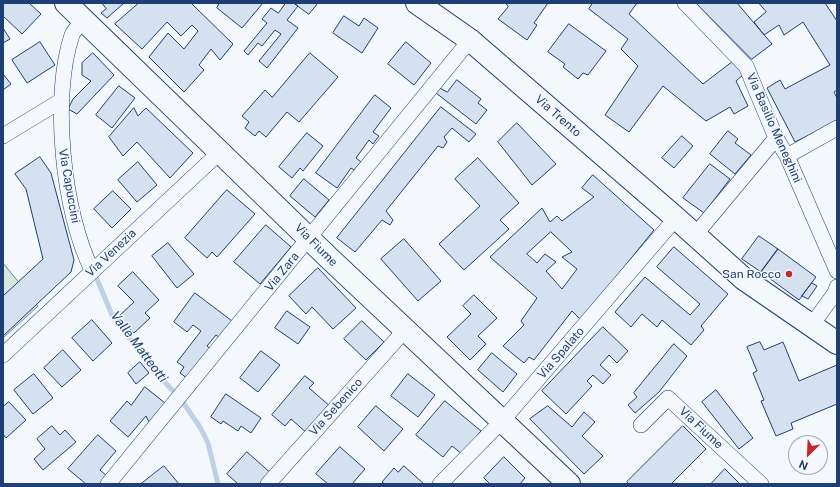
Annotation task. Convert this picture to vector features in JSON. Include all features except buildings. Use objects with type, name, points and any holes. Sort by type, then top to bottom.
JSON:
[{"type":"street","name":"Via Fiume","points":[[66,3],[405,330],[569,484]]},
{"type":"street","name":"Via Trento","points":[[417,3],[470,40],[676,218],[744,279],[837,343]]},
{"type":"street","name":"Via Basilio Meneghini","points":[[685,3],[746,66],[776,138],[787,156],[837,271]]},
{"type":"street","name":"Via Capuccini","points":[[83,21],[72,34],[64,70],[62,145],[68,190],[83,253],[92,270]]},
{"type":"street","name":"Via Zara","points":[[108,484],[470,40]]},
{"type":"street","points":[[3,136],[62,100]]},
{"type":"street","points":[[787,156],[837,128]]},
{"type":"street","points":[[695,235],[776,138]]},
{"type":"street","name":"Via Venezia","points":[[3,355],[92,270],[220,152]]},
{"type":"street","name":"Via Spalato","points":[[440,484],[502,421],[676,218]]},
{"type":"street","points":[[811,326],[835,293],[837,287]]},
{"type":"street","name":"Via Sebenico","points":[[268,484],[405,330]]},
{"type":"street","name":"Via Fiume","points":[[641,425],[668,398],[761,484]]},
{"type":"shaded area","points":[[3,263],[38,306],[3,338]]},
{"type":"waterway","name":"Valle Matteotti","points":[[97,279],[112,315],[150,366],[174,392]]},
{"type":"waterway","name":"Valle Matteotti","points":[[184,404],[200,427],[208,443],[218,484]]},
{"type":"place","name":"San Rocco","points":[[789,274]]}]
